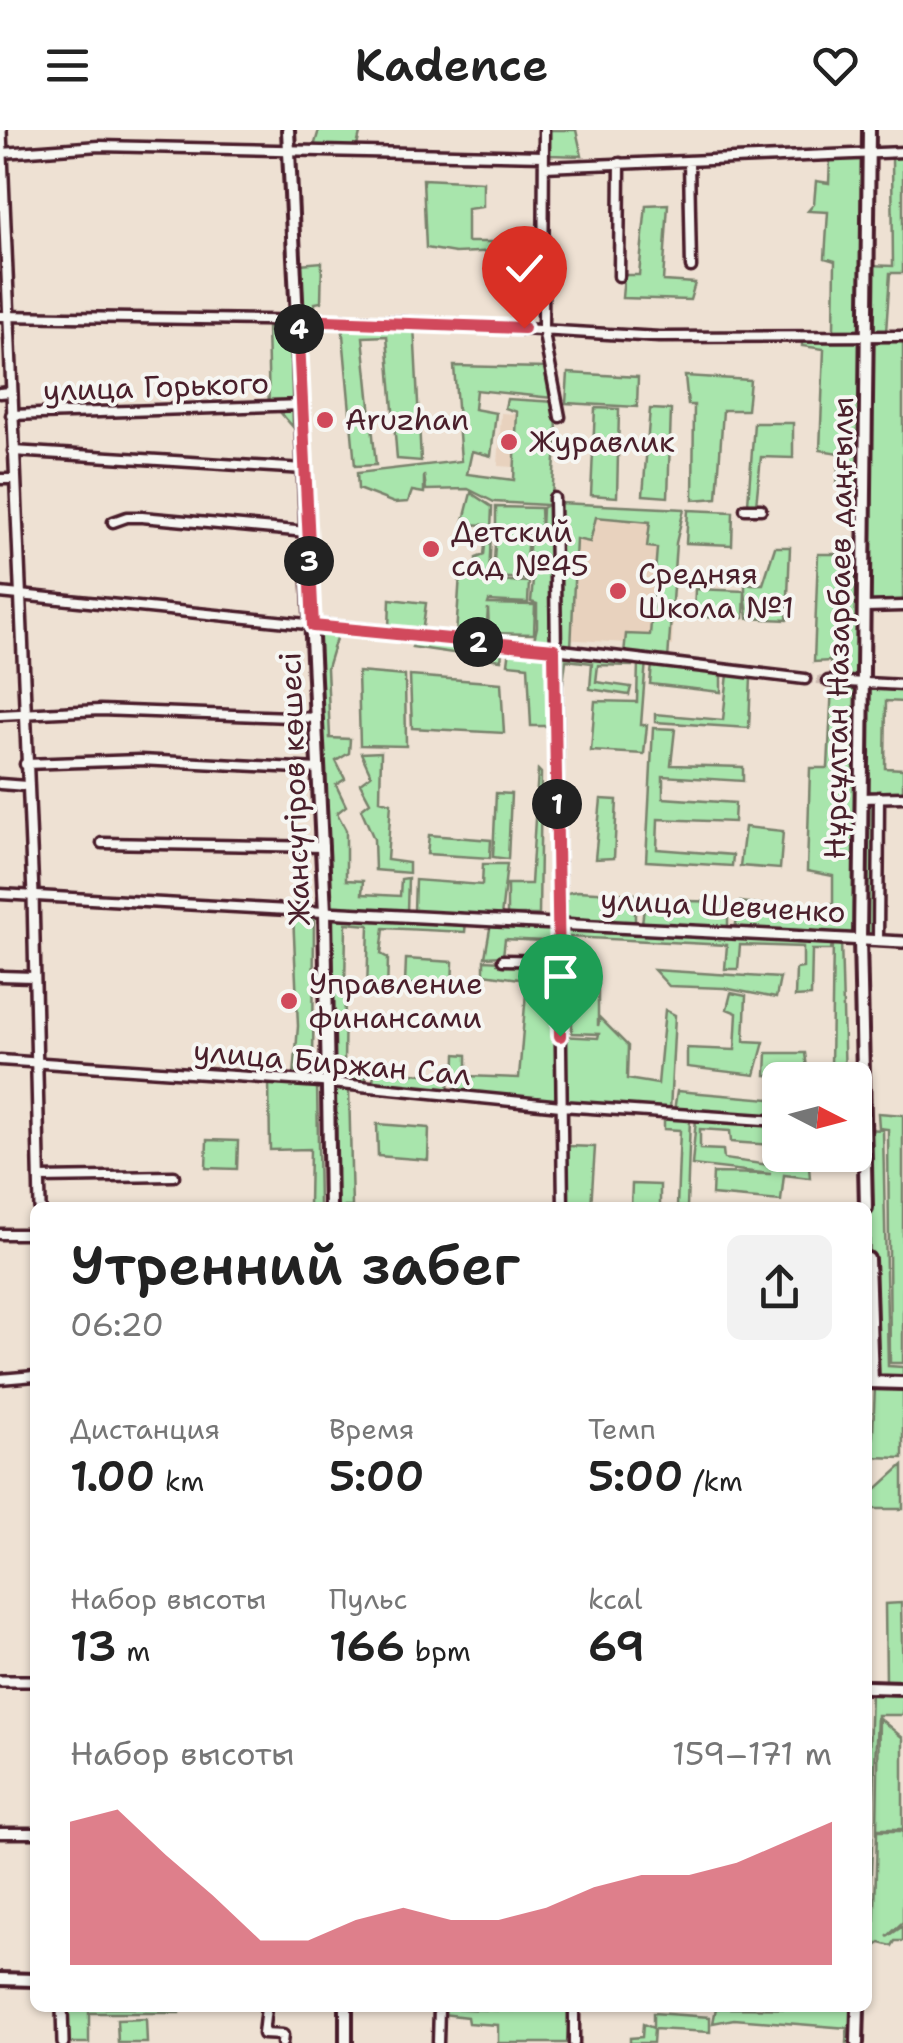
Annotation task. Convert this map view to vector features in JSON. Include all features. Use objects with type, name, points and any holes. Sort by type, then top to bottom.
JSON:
[{"type":"main road","name":"Жансүгіров көшесі","points":[[288,130],[326,912],[330,1202]]},
{"type":"main road","name":"Нұрсұлтан Назарбаев даңғылы","points":[[859,1062],[867,336],[862,259],[869,130]]},
{"type":"main road","name":"Нұрсұлтан Назарбаев даңғылы","points":[[863,1172],[865,1202]]},
{"type":"main road","points":[[872,1382],[903,1383]]},
{"type":"main road","points":[[872,1688],[903,1688]]},
{"type":"main road","points":[[0,1980],[30,1980]]},
{"type":"main road","points":[[346,2012],[346,2043]]},
{"type":"main road","points":[[857,2043],[858,2012]]},
{"type":"street","points":[[1,130],[5,392],[11,415],[33,895],[40,1202]]},
{"type":"street","points":[[544,130],[543,329],[560,417]]},
{"type":"street","points":[[2,153],[99,146],[544,156]]},
{"type":"street","points":[[544,167],[903,152]]},
{"type":"street","points":[[689,162],[690,267]]},
{"type":"street","points":[[619,276],[620,164]]},
{"type":"street","points":[[3,316],[298,320],[659,337],[903,336]]},
{"type":"street","name":"улица Горького","points":[[11,415],[302,405]]},
{"type":"street","points":[[13,451],[304,469]]},
{"type":"street","points":[[0,479],[14,479]]},
{"type":"street","points":[[554,498],[563,1202]]},
{"type":"street","points":[[745,508],[761,509]]},
{"type":"street","points":[[113,522],[127,516],[307,532]]},
{"type":"street","points":[[0,593],[554,649],[805,680]]},
{"type":"street","points":[[864,607],[903,606]]},
{"type":"street","points":[[828,681],[903,685]]},
{"type":"street","points":[[0,715],[100,710],[318,718]]},
{"type":"street","points":[[25,764],[140,760],[320,769]]},
{"type":"street","points":[[0,784],[26,786]]},
{"type":"street","points":[[878,940],[879,797]]},
{"type":"street","points":[[861,798],[903,797]]},
{"type":"street","points":[[102,843],[323,847]]},
{"type":"street","name":"улица Шевченко","points":[[0,894],[903,942]]},
{"type":"street","points":[[503,960],[559,961]]},
{"type":"street","points":[[0,976],[34,977]]},
{"type":"street","name":"улица Биржан Сал","points":[[0,1060],[329,1082],[561,1106],[762,1120]]},
{"type":"street","points":[[39,1178],[174,1176]]},
{"type":"street","points":[[0,1234],[30,1234]]},
{"type":"street","points":[[0,1379],[30,1376]]},
{"type":"street","points":[[0,1681],[30,1681]]},
{"type":"street","points":[[0,1833],[30,1833]]},
{"type":"street","points":[[62,2012],[62,2043]]},
{"type":"street","points":[[266,2012],[263,2034],[283,2034],[282,2043]]},
{"type":"street","points":[[438,2043],[439,2012]]},
{"type":"street","points":[[574,2012],[574,2043]]},
{"type":"shaded area","points":[[501,413],[516,414],[513,467],[498,466]]},
{"type":"shaded area","name":"Средняя Школа №1","points":[[561,514],[677,525],[672,646],[563,639]]},
{"type":"green space","points":[[319,130],[361,130],[357,146],[313,150]]},
{"type":"green space","points":[[548,130],[576,130],[582,156],[549,155]]},
{"type":"green space","points":[[903,154],[903,273],[890,273],[886,332],[870,334],[869,265],[893,266],[892,155]]},
{"type":"green space","points":[[865,157],[864,333],[834,330],[835,261],[825,258],[828,212],[808,211],[814,204],[816,181],[829,183],[830,159]]},
{"type":"green space","points":[[423,179],[483,182],[483,207],[467,209],[467,242],[502,242],[501,251],[455,253],[426,248]]},
{"type":"green space","points":[[668,204],[663,281],[695,283],[690,300],[622,298],[624,275],[639,275],[646,205]]},
{"type":"green space","points":[[322,262],[321,302],[315,303],[315,314],[303,315],[300,264]]},
{"type":"green space","points":[[342,324],[414,325],[421,461],[397,459],[387,336],[363,337],[376,465],[355,466]]},
{"type":"green space","points":[[267,325],[290,326],[293,427],[280,412],[269,411]]},
{"type":"green space","points":[[903,338],[903,603],[867,604],[870,339]]},
{"type":"green space","points":[[802,340],[863,341],[862,486],[837,485],[839,453],[820,450],[824,349],[802,346]]},
{"type":"green space","points":[[454,366],[548,368],[553,398],[476,390],[474,409],[496,413],[491,456],[472,451],[467,474],[514,480],[517,412],[505,408],[507,399],[556,402],[550,519],[550,646],[533,644],[537,604],[531,602],[533,580],[527,579],[530,532],[537,529],[496,527],[496,507],[540,508],[541,529],[542,508],[547,505],[494,502],[468,489],[426,490],[424,475],[424,493],[412,491],[408,502],[394,503],[358,489],[357,473],[461,461]]},
{"type":"green space","points":[[568,373],[638,377],[637,407],[566,403]]},
{"type":"green space","points":[[685,376],[750,380],[747,410],[723,410],[717,498],[693,500],[694,405],[688,405]]},
{"type":"green space","points":[[595,408],[619,409],[617,497],[591,495]]},
{"type":"green space","points":[[650,409],[671,410],[668,497],[643,495]]},
{"type":"green space","points":[[754,423],[793,423],[793,458],[761,457],[756,505],[748,504]]},
{"type":"green space","points":[[471,493],[492,507],[489,580],[529,582],[528,603],[488,604],[535,605],[534,634],[489,633],[488,608],[486,639],[456,636],[460,574],[477,575],[476,558],[484,555],[487,525],[463,524]]},
{"type":"green space","points":[[559,503],[684,509],[676,543],[668,660],[624,654],[626,634],[650,635],[657,548],[647,547],[650,522],[596,517],[590,542],[576,539],[571,649],[556,645]]},
{"type":"green space","points":[[688,510],[733,512],[732,545],[686,543]]},
{"type":"green space","points":[[496,529],[528,531],[525,579],[493,577]]},
{"type":"green space","points":[[775,547],[790,547],[787,620],[748,618],[745,584],[763,584]]},
{"type":"green space","points":[[818,554],[860,554],[857,680],[833,677],[830,661],[814,662]]},
{"type":"green space","points":[[695,589],[745,591],[744,618],[694,617]]},
{"type":"green space","points":[[390,599],[426,603],[422,634],[389,630]]},
{"type":"green space","points":[[316,629],[338,632],[327,668],[330,738],[350,739],[349,753],[336,761],[345,779],[336,785],[346,806],[337,813],[346,830],[346,880],[363,881],[362,894],[400,896],[401,879],[408,878],[407,912],[328,907]]},
{"type":"green space","points":[[415,639],[503,646],[501,660],[412,647]]},
{"type":"green space","points":[[510,648],[550,653],[552,726],[531,726],[528,666],[508,664]]},
{"type":"green space","points":[[557,652],[633,662],[632,666],[598,665],[596,682],[631,687],[629,695],[590,689],[592,663],[566,660],[558,723]]},
{"type":"green space","points":[[646,660],[641,725],[647,725],[644,754],[591,751],[595,701],[637,702],[638,662]]},
{"type":"green space","points":[[652,665],[721,673],[721,692],[650,684]]},
{"type":"green space","points":[[358,672],[405,676],[406,746],[360,745]]},
{"type":"green space","points":[[728,674],[751,677],[749,728],[655,722],[655,714],[723,720]]},
{"type":"green space","points":[[410,676],[501,683],[504,733],[412,728]]},
{"type":"green space","points":[[832,684],[860,687],[855,935],[735,929],[740,902],[833,913],[833,876],[807,871],[810,768],[828,768]]},
{"type":"green space","points":[[866,688],[903,688],[903,702],[886,701],[885,768],[903,769],[903,791],[866,792]]},
{"type":"green space","points":[[653,728],[675,729],[671,765],[743,767],[743,781],[663,776],[663,798],[735,803],[734,822],[658,819],[657,849],[733,855],[732,866],[646,861]]},
{"type":"green space","points":[[381,752],[380,800],[391,803],[387,860],[409,863],[409,873],[375,870],[374,839],[361,809],[370,802],[360,783],[371,775],[361,753]]},
{"type":"green space","points":[[538,770],[539,915],[507,915],[507,884],[531,884]]},
{"type":"green space","points":[[496,793],[511,794],[508,859],[493,857]]},
{"type":"green space","points":[[601,799],[617,800],[614,858],[595,859]]},
{"type":"green space","points":[[877,800],[876,935],[863,934],[863,801]]},
{"type":"green space","points":[[745,827],[783,831],[780,869],[740,866]]},
{"type":"green space","points":[[429,835],[491,840],[490,858],[427,854]]},
{"type":"green space","points":[[483,864],[507,864],[501,917],[414,911],[415,880],[482,885]]},
{"type":"green space","points":[[562,894],[635,894],[635,923],[562,917]]},
{"type":"green space","points":[[645,900],[728,902],[728,927],[642,923]]},
{"type":"green space","points":[[293,914],[314,915],[313,1077],[294,1076],[298,1026]]},
{"type":"green space","points":[[329,915],[466,921],[465,932],[384,928],[381,954],[388,958],[387,994],[367,992],[369,925],[346,923],[344,1066],[366,1069],[366,1083],[332,1077]]},
{"type":"green space","points":[[491,923],[553,925],[555,958],[543,956],[542,941],[505,939],[503,956],[485,957]]},
{"type":"green space","points":[[562,924],[832,942],[831,950],[812,950],[811,996],[795,997],[796,969],[803,968],[803,947],[740,945],[738,969],[725,969],[727,945],[570,937],[571,963],[562,963]]},
{"type":"green space","points":[[833,940],[841,940],[844,1062],[831,1062]]},
{"type":"green space","points":[[406,959],[453,962],[452,987],[405,984]]},
{"type":"green space","points":[[484,960],[556,964],[558,1104],[455,1090],[456,1054],[467,1055],[467,1076],[519,1078],[527,980],[484,974]]},
{"type":"green space","points":[[654,970],[780,978],[776,998],[724,988],[669,986]]},
{"type":"green space","points":[[572,979],[598,979],[598,1026],[600,1018],[628,1046],[627,1079],[658,1084],[665,1010],[675,1015],[670,1111],[564,1102],[560,1036],[598,1038],[599,1034],[572,1033]]},
{"type":"green space","points":[[731,993],[746,996],[744,1041],[764,1042],[755,1075],[687,1067],[687,1048],[735,1050],[737,1013],[727,1009]]},
{"type":"green space","points":[[767,1053],[805,1053],[806,1062],[767,1062]]},
{"type":"green space","points":[[374,1070],[449,1076],[448,1092],[373,1084]]},
{"type":"green space","points":[[269,1080],[317,1082],[319,1202],[309,1202],[310,1149],[270,1150]]},
{"type":"green space","points":[[331,1086],[349,1088],[352,1202],[334,1202]]},
{"type":"green space","points":[[677,1091],[762,1098],[762,1116],[674,1111]]},
{"type":"green space","points":[[563,1110],[568,1111],[568,1146],[595,1147],[591,1202],[565,1202]]},
{"type":"green space","points":[[878,1113],[903,1115],[903,1363],[890,1363],[888,1129],[879,1128]]},
{"type":"green space","points":[[664,1115],[690,1117],[687,1202],[677,1202],[680,1130],[664,1129]]},
{"type":"green space","points":[[696,1119],[762,1122],[762,1144],[731,1142],[730,1131],[700,1129],[700,1149],[723,1150],[724,1159],[762,1164],[762,1172],[809,1172],[810,1178],[784,1175],[781,1201],[712,1195],[713,1173],[771,1174],[692,1165]]},
{"type":"green space","points":[[377,1124],[429,1128],[428,1160],[378,1156]]},
{"type":"green space","points":[[872,1129],[883,1130],[888,1366],[903,1367],[903,1380],[874,1379],[872,1202],[868,1202],[867,1172],[872,1172]]},
{"type":"green space","points":[[207,1140],[238,1141],[237,1169],[206,1168]]},
{"type":"green space","points":[[632,1184],[660,1185],[660,1202],[631,1202]]},
{"type":"green space","points":[[875,1386],[903,1387],[903,1458],[872,1457]]},
{"type":"green space","points":[[903,1465],[903,1509],[872,1509],[872,1493]]},
{"type":"green space","points":[[901,1603],[903,1684],[886,1683],[885,1604]]},
{"type":"green space","points":[[872,1690],[903,1691],[903,1715],[877,1715],[872,1846]]},
{"type":"green space","points":[[879,1718],[903,1738],[903,1829],[877,1829]]},
{"type":"green space","points":[[877,1831],[903,1831],[903,1922],[887,1937],[903,1926],[903,1941],[895,1941],[892,1946],[880,1943],[874,1948]]},
{"type":"green space","points":[[66,2012],[179,2012],[89,2013],[89,2043],[67,2043]]},
{"type":"green space","points":[[570,2012],[567,2043],[498,2043],[498,2025],[468,2023],[467,2017],[442,2014]]},
{"type":"green space","points":[[715,2012],[855,2012],[854,2043],[846,2043],[847,2028],[734,2019],[713,2023]]},
{"type":"green space","points":[[653,2013],[710,2017],[710,2032],[654,2029],[653,2043],[630,2043],[630,2038],[642,2037],[643,2024],[653,2028]]},
{"type":"green space","points":[[146,2019],[147,2043],[118,2043],[117,2020]]},
{"type":"tunnel","points":[[805,679],[828,681]]},
{"type":"place","name":"Aruzhan","points":[[325,420]]},
{"type":"place","name":"Журавлик","points":[[509,442]]},
{"type":"place","name":"Детский сад №45","points":[[431,549]]},
{"type":"place","name":"Средняя Школа №1","points":[[618,591]]},
{"type":"place","name":"Управление финансами","points":[[289,1001]]},
{"type":"route","points":[[524,328],[298,320],[307,532],[313,626],[554,649],[560,1036]]}]
